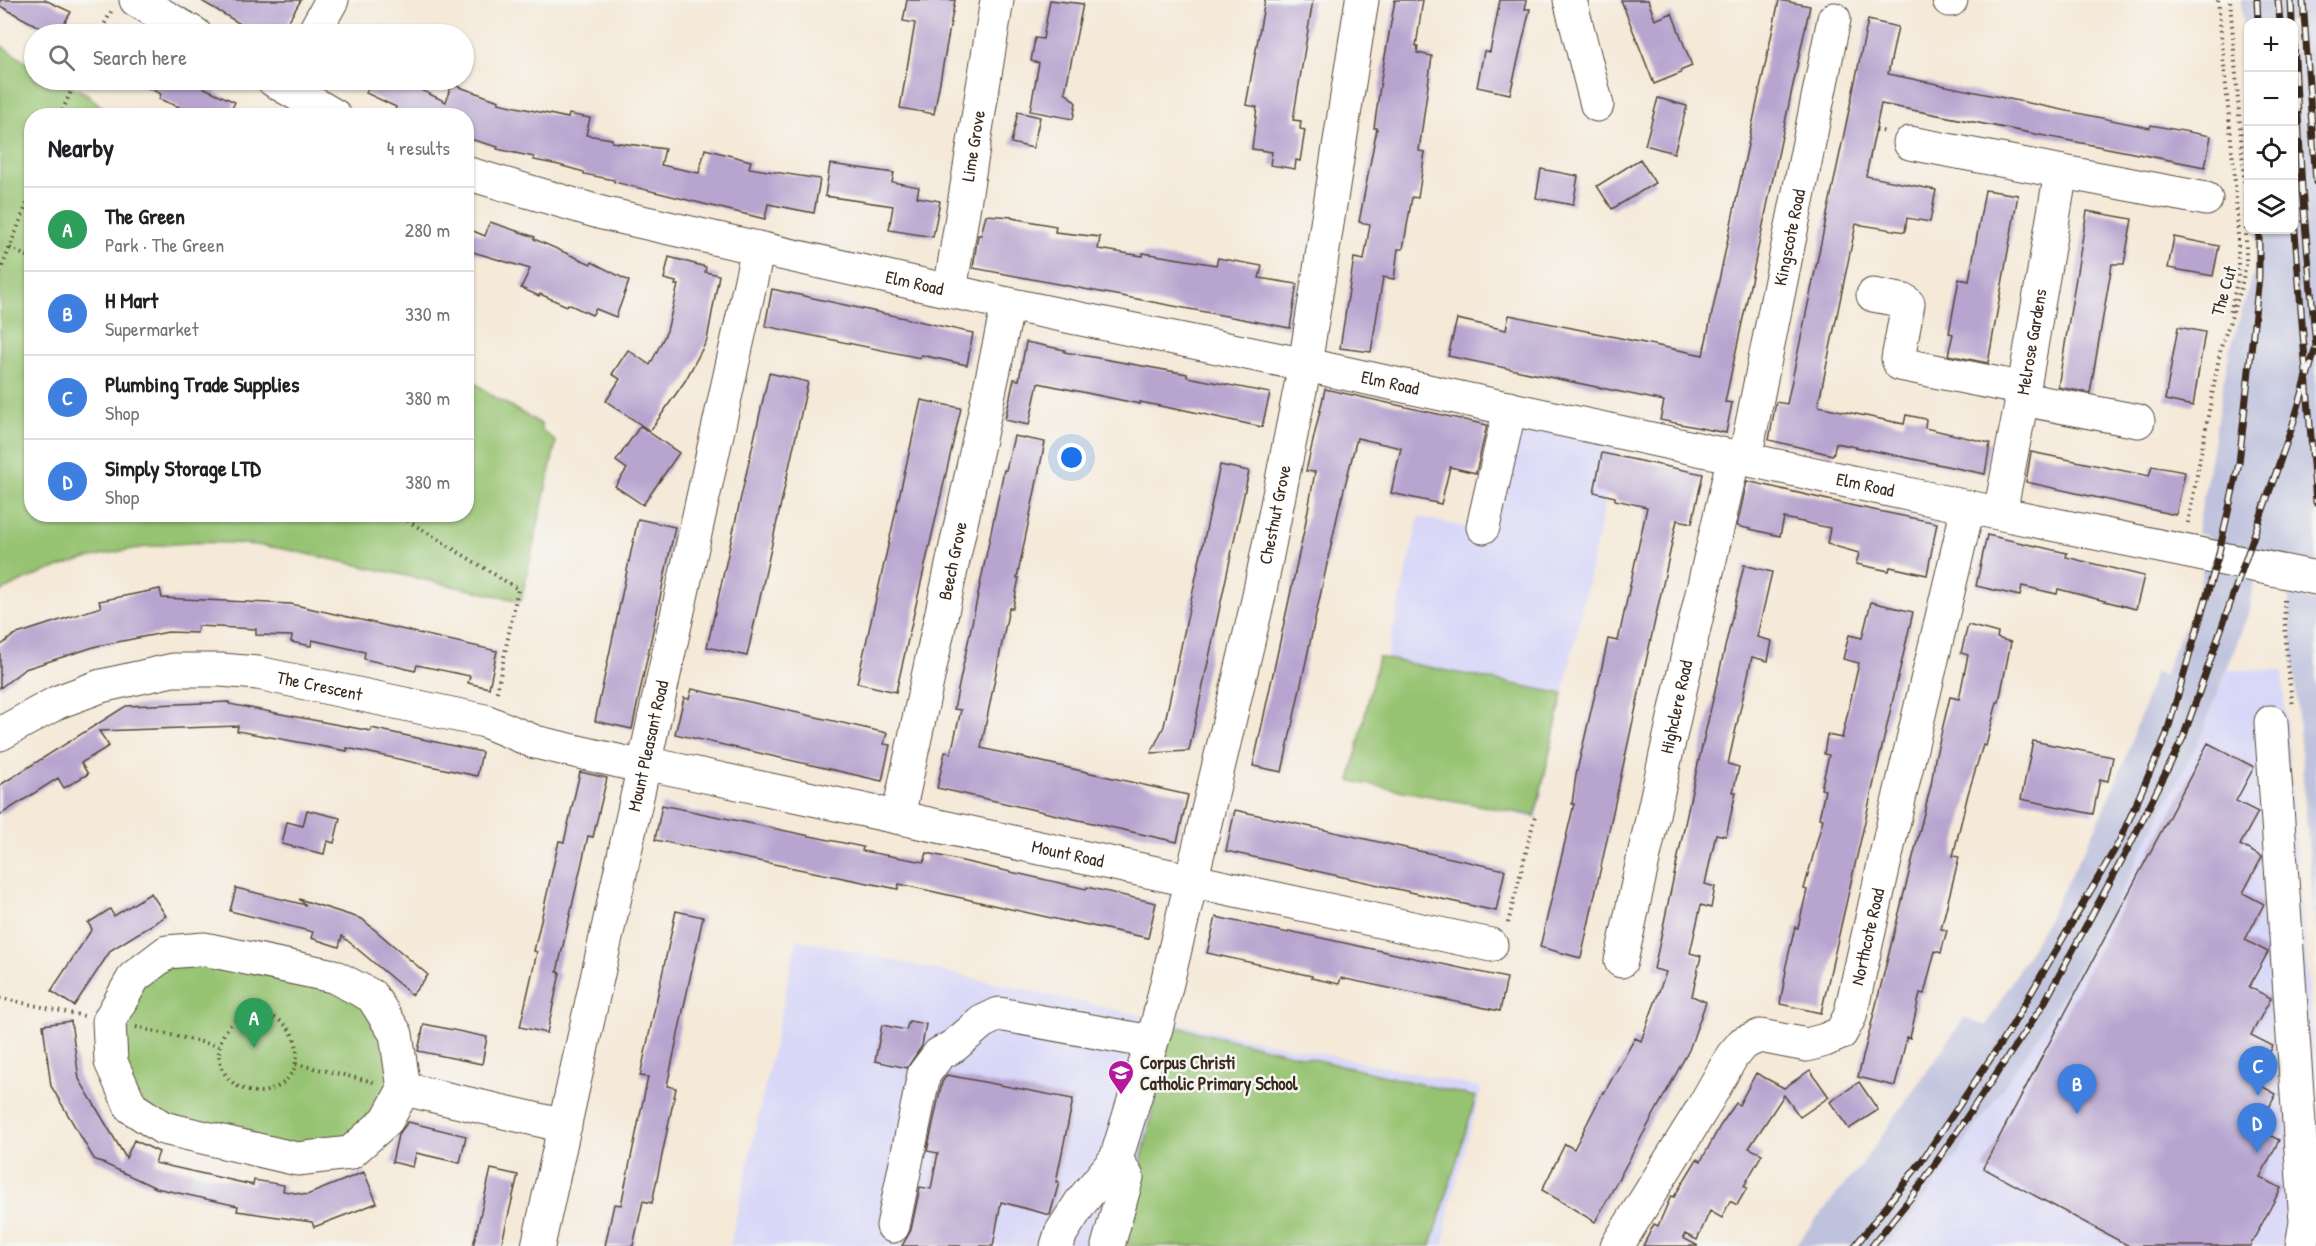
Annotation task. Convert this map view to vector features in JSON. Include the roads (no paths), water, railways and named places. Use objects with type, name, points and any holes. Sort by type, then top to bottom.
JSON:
[{"type":"street","points":[[319,24],[332,0]]},
{"type":"street","name":"Lime Grove","points":[[950,291],[997,0]]},
{"type":"street","name":"Chestnut Grove","points":[[1116,1159],[1154,1034],[1258,600],[1305,365],[1362,0]]},
{"type":"street","points":[[1570,0],[1597,105]]},
{"type":"street","points":[[125,4],[172,24]]},
{"type":"street","name":"Kingscote Road","points":[[1740,457],[1834,19]]},
{"type":"street","points":[[294,90],[323,108]]},
{"type":"street","points":[[1910,143],[2206,200]]},
{"type":"street","name":"Melrose Gardens","points":[[2000,513],[2061,172]]},
{"type":"street","name":"Elm Road","points":[[474,175],[602,213],[1008,304],[2301,575]]},
{"type":"street","name":"Mount Pleasant Road","points":[[538,1246],[758,248]]},
{"type":"street","points":[[1873,295],[1905,301],[1908,304],[1898,359],[1900,364],[2138,421]]},
{"type":"street","name":"Beech Grove","points":[[898,817],[1008,304]]},
{"type":"street","points":[[1483,527],[1510,408]]},
{"type":"street","name":"Highclere Road","points":[[1621,961],[1690,645],[1740,457]]},
{"type":"street","name":"Northcote Road","points":[[1617,1246],[1732,1056],[1743,1043],[1760,1036],[1807,1044],[1825,1041],[1841,1033],[1850,1016],[1968,507]]},
{"type":"street","name":"The Crescent","points":[[0,734],[58,702],[101,686],[173,670],[258,673],[489,723],[535,742],[600,758],[644,765]]},
{"type":"street","points":[[2271,722],[2306,1222],[2302,1246]]},
{"type":"street","name":"Mount Road","points":[[644,765],[659,766],[1491,945]]},
{"type":"street","points":[[204,948],[333,976],[372,996],[396,1034],[404,1089],[387,1120],[350,1153],[297,1159],[163,1128],[131,1107],[111,1062],[109,1021],[134,978],[167,952],[204,948]]},
{"type":"street","points":[[893,1227],[924,1074],[939,1054],[954,1046],[982,1022],[999,1014],[1154,1034]]},
{"type":"street","points":[[404,1089],[565,1126]]},
{"type":"street","points":[[1057,1246],[1061,1233],[1081,1202],[1116,1159],[1127,1177],[1108,1246]]},
{"type":"railway","points":[[2257,0],[2258,18]]},
{"type":"railway","points":[[2278,0],[2280,18]]},
{"type":"railway","points":[[2291,0],[2292,18]]},
{"type":"railway","points":[[2303,0],[2316,182]]},
{"type":"railway","points":[[2296,72],[2302,189],[2316,347]]},
{"type":"railway","points":[[1855,1246],[1921,1162],[2009,1031],[2119,842],[2166,736],[2218,557],[2239,463],[2259,277],[2259,234]]},
{"type":"railway","points":[[2295,234],[2316,502]]},
{"type":"railway","points":[[1872,1246],[1920,1186],[2043,1005],[2130,845],[2183,738],[2293,424],[2316,347]]},
{"type":"place","name":"The Green","points":[[254,1048]]},
{"type":"place","name":"Corpus Christi Catholic Primary School","points":[[1121,1096]]},
{"type":"place","name":"Plumbing Trade Supplies","points":[[2258,1096]]},
{"type":"place","name":"H Mart","points":[[2077,1114]]},
{"type":"place","name":"Simply Storage LTD","points":[[2257,1153]]}]
